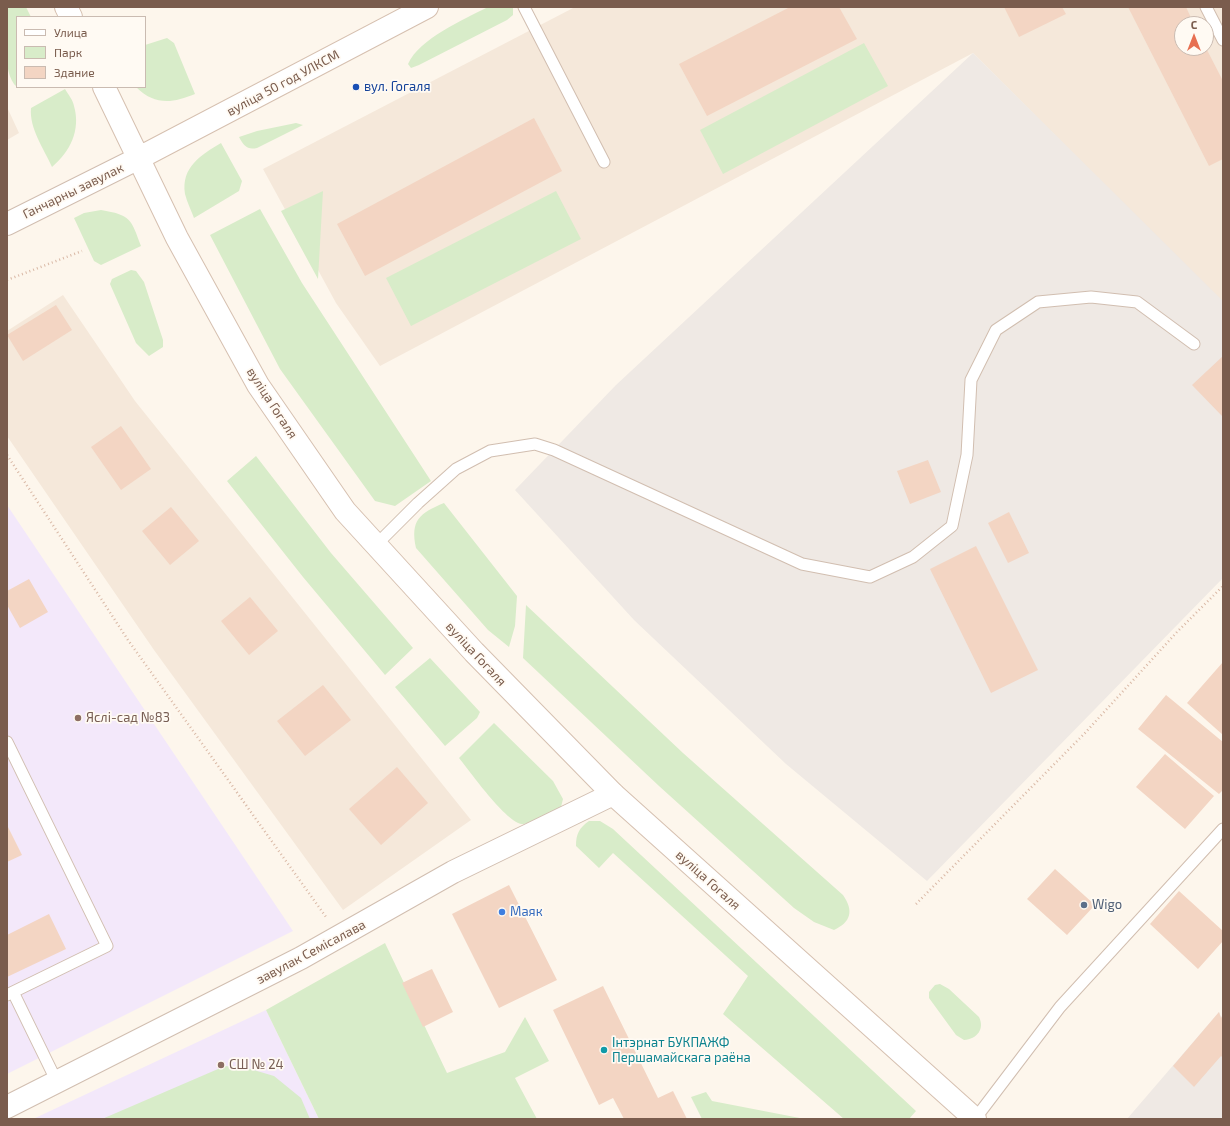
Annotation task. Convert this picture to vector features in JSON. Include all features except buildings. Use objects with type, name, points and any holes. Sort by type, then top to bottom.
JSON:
[{"type":"main road","points":[[66,7],[70,16]]},
{"type":"main road","name":"вуліца 50 год УЛКСМ","points":[[139,158],[427,7]]},
{"type":"main road","name":"вуліца Гогаля","points":[[104,88],[177,238],[258,385],[345,511],[474,652],[613,794],[975,1119]]},
{"type":"main road","name":"Ганчарны завулак","points":[[7,224],[139,158]]},
{"type":"main road","name":"завулак Семісалава","points":[[7,1107],[301,958],[454,872],[613,794]]},
{"type":"lane","points":[[524,7],[604,162]]},
{"type":"lane","points":[[1206,7],[1223,40]]},
{"type":"lane","points":[[376,545],[418,503],[456,469],[490,452],[535,444],[554,450],[802,564],[870,577],[914,558],[952,526],[967,455],[971,380],[996,330],[1038,302],[1091,297],[1137,302],[1194,344]]},
{"type":"lane","points":[[7,742],[107,946],[10,993],[57,1082]]},
{"type":"lane","points":[[975,1119],[1060,1007],[1223,829]]},
{"type":"path","points":[[7,280],[82,251]]},
{"type":"path","points":[[7,455],[128,640],[340,937]]},
{"type":"path","points":[[916,904],[1085,733],[1177,632],[1223,586]]},
{"type":"shaded area","points":[[575,7],[1223,7],[1223,304],[973,53],[380,366],[336,303],[263,169]]},
{"type":"shaded area","points":[[973,53],[1223,301],[1223,578],[927,881],[786,764],[634,620],[515,490],[616,385]]},
{"type":"shaded area","points":[[7,107],[19,133],[7,140]]},
{"type":"shaded area","points":[[63,295],[135,401],[471,820],[343,910],[154,650],[7,436],[7,331]]},
{"type":"shaded area","name":"Яслі-сад №83","points":[[7,505],[293,931],[7,1074]]},
{"type":"shaded area","name":"СШ № 24","points":[[266,1010],[319,1119],[33,1119]]},
{"type":"shaded area","points":[[1219,1012],[1221,1017],[1223,1015],[1223,1119],[1127,1119]]},
{"type":"green space","points":[[7,7],[26,7],[30,16],[16,16],[16,86],[12,81],[9,72],[6,37]]},
{"type":"green space","points":[[488,7],[513,7],[513,15],[507,20],[411,68],[408,64],[414,55],[432,38]]},
{"type":"green space","points":[[167,38],[174,43],[195,94],[172,101],[164,101],[150,97],[137,88],[146,88],[146,45]]},
{"type":"green space","points":[[864,43],[888,86],[723,174],[700,130]]},
{"type":"green space","points":[[65,89],[72,99],[74,106],[76,115],[75,132],[64,155],[52,167],[32,123],[31,108]]},
{"type":"green space","points":[[296,123],[303,125],[257,148],[246,147],[239,137],[257,131]]},
{"type":"green space","points":[[221,143],[242,181],[239,191],[194,218],[185,194],[186,176],[189,169],[200,157]]},
{"type":"green space","points":[[323,191],[318,279],[281,211]]},
{"type":"green space","points":[[556,191],[581,239],[411,326],[386,278]]},
{"type":"green space","points":[[260,209],[302,283],[431,481],[395,506],[375,501],[280,369],[210,235]]},
{"type":"green space","points":[[101,210],[124,216],[132,224],[141,246],[101,265],[94,261],[74,218],[84,213]]},
{"type":"green space","points":[[131,270],[136,271],[144,282],[163,340],[163,347],[149,356],[136,343],[110,284],[112,279]]},
{"type":"green space","points":[[256,456],[331,553],[413,648],[385,675],[303,577],[227,481]]},
{"type":"green space","points":[[444,503],[517,596],[515,626],[509,647],[488,630],[416,548],[414,531],[419,519],[429,510]]},
{"type":"green space","points":[[526,605],[683,753],[843,895],[849,906],[849,916],[840,927],[834,930],[814,922],[794,908],[659,786],[523,658]]},
{"type":"green space","points":[[430,658],[480,712],[477,718],[445,746],[395,687]]},
{"type":"green space","points":[[494,723],[553,781],[563,799],[561,807],[528,823],[517,823],[499,808],[480,785],[459,758]]},
{"type":"green space","points":[[589,821],[600,821],[613,829],[916,1111],[909,1119],[844,1119],[723,1014],[748,976],[613,853],[599,868],[576,846],[579,832]]},
{"type":"green space","points":[[385,943],[447,1073],[505,1052],[525,1017],[549,1061],[515,1078],[537,1119],[319,1119],[266,1010]]},
{"type":"green space","points":[[940,984],[949,989],[979,1017],[981,1026],[979,1033],[973,1038],[964,1040],[956,1035],[929,998],[929,992],[935,985]]},
{"type":"green space","points":[[225,1066],[247,1068],[274,1076],[301,1098],[310,1119],[102,1119]]},
{"type":"green space","points":[[706,1092],[712,1101],[805,1119],[702,1119],[691,1097]]},
{"type":"place","name":"вул. Гогаля","points":[[356,87]]},
{"type":"place","name":"Яслі-сад №83","points":[[78,718]]},
{"type":"place","name":"Wigo","points":[[1084,905]]},
{"type":"place","name":"Маяк","points":[[502,912]]},
{"type":"place","name":"Інтэрнат БУКПАЖФ Першамайскага раёна","points":[[604,1050]]},
{"type":"place","name":"СШ № 24","points":[[221,1065]]}]
